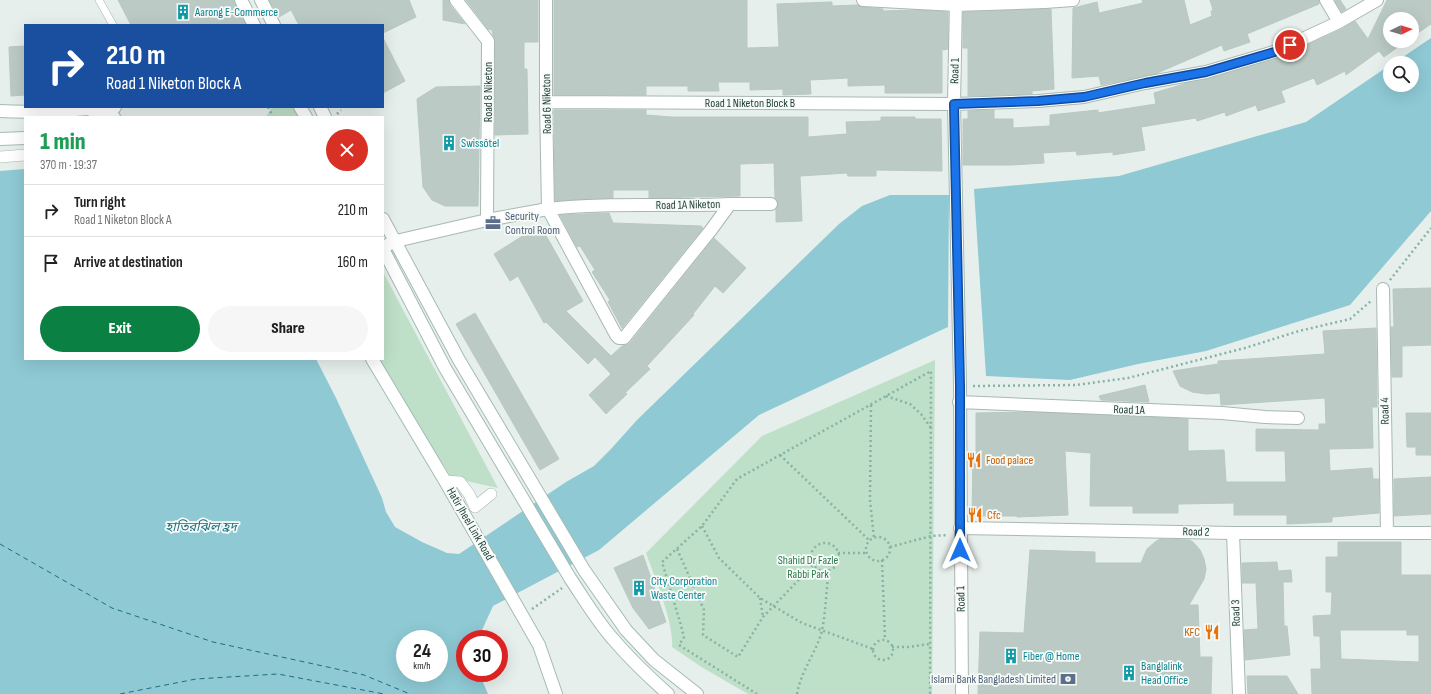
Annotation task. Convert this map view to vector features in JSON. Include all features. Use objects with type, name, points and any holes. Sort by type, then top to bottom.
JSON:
[{"type":"street","points":[[241,0],[253,24]]},
{"type":"street","points":[[262,0],[274,24]]},
{"type":"street","name":"Road 8 Niketon","points":[[456,0],[488,41],[487,220]]},
{"type":"street","name":"Road 6 Niketon","points":[[546,0],[548,208]]},
{"type":"street","points":[[863,0],[956,2],[1045,2],[1073,0]]},
{"type":"street","points":[[1326,0],[1339,22]]},
{"type":"street","name":"Road 1 Niketon Block B","points":[[546,102],[954,104],[1038,101],[1084,97],[1145,83],[1206,72],[1278,51],[1339,22],[1377,0]]},
{"type":"street","name":"Road 1","points":[[956,2],[954,104],[960,386],[962,694]]},
{"type":"street","points":[[0,111],[20,112],[104,108]]},
{"type":"street","points":[[81,110],[109,116]]},
{"type":"street","points":[[0,139],[24,138]]},
{"type":"street","points":[[0,157],[24,155]]},
{"type":"street","points":[[730,204],[771,204]]},
{"type":"street","name":"Road 1A Niketon","points":[[548,208],[616,335],[619,338],[624,338],[711,230],[730,204]]},
{"type":"street","name":"Road 1A Niketon","points":[[384,247],[396,241],[487,220],[548,208],[573,206],[730,204]]},
{"type":"street","points":[[384,221],[459,360],[584,570],[626,630],[682,690],[697,694]]},
{"type":"street","points":[[384,250],[446,368],[572,581],[612,639],[668,694]]},
{"type":"street","name":"Road 4","points":[[1383,289],[1387,533]]},
{"type":"street","name":"Hatir Jheel Link Road","points":[[373,360],[461,508],[539,645],[556,694]]},
{"type":"street","name":"Road 1A","points":[[959,402],[1298,418]]},
{"type":"street","points":[[445,482],[460,482],[469,494],[475,507],[491,494]]},
{"type":"street","name":"Road 2","points":[[960,531],[1431,533]]},
{"type":"street","name":"Road 3","points":[[1233,532],[1239,694]]},
{"type":"lane","points":[[99,0],[113,24]]},
{"type":"path","points":[[960,386],[1076,385],[1128,378],[1245,348],[1299,331],[1350,319],[1383,289],[1431,228]]},
{"type":"path","points":[[757,694],[680,645],[684,637],[662,562],[702,526],[737,479],[931,371],[930,694]]},
{"type":"path","points":[[886,396],[910,404],[921,414],[931,428]]},
{"type":"path","points":[[871,404],[870,500],[874,538]]},
{"type":"path","points":[[780,455],[870,541]]},
{"type":"path","points":[[702,526],[719,558],[760,598],[802,623],[873,649]]},
{"type":"path","points":[[890,547],[931,536],[960,531]]},
{"type":"path","points":[[881,537],[889,544],[890,547],[887,556],[882,560],[875,560],[868,553],[867,546],[874,538],[881,537]]},
{"type":"path","points":[[821,544],[830,544],[837,549],[838,562],[833,569],[828,571],[820,571],[813,566],[811,562],[812,552],[821,544]]},
{"type":"path","points":[[677,549],[704,610],[703,635],[738,657],[763,617],[813,566]]},
{"type":"path","points":[[838,553],[868,553]]},
{"type":"path","points":[[882,560],[885,640]]},
{"type":"path","points":[[797,694],[799,680],[816,646],[822,630],[828,571]]},
{"type":"path","points":[[523,616],[572,581]]},
{"type":"path","points":[[760,598],[763,617]]},
{"type":"path","points":[[882,640],[885,640],[891,644],[892,647],[892,653],[888,658],[879,659],[874,655],[873,649],[876,643],[882,640]]},
{"type":"path","points":[[892,647],[908,647],[930,644]]},
{"type":"green space","points":[[271,108],[296,108],[300,116],[267,116]]},
{"type":"green space","points":[[384,274],[498,488],[452,478],[375,360],[384,360]]},
{"type":"green space","name":"Shahid Dr Fazle Rabbi Park","points":[[935,360],[932,694],[748,694],[703,668],[672,647],[672,637],[667,613],[646,553],[762,436]]},
{"type":"water","points":[[1431,38],[1431,211],[1350,305],[1206,351],[1138,364],[1070,380],[986,376],[974,189],[1119,176],[1306,122],[1383,70],[1383,92],[1419,92],[1419,56],[1404,56],[1416,48],[1419,48],[1419,46]]},
{"type":"water","name":"হাতিরঝিল হ্রদ","points":[[24,169],[24,360],[317,360],[336,398],[382,498],[386,512],[395,527],[422,542],[447,553],[459,554],[566,482],[594,466],[637,420],[839,224],[862,206],[890,195],[949,195],[948,327],[759,415],[599,550],[493,606],[482,630],[456,630],[456,682],[483,682],[488,694],[0,694],[0,171]]},
{"type":"building","name":"Aarong E-Commerce","points":[[118,0],[234,0],[246,24],[130,24]]},
{"type":"building","points":[[269,0],[409,0],[416,17],[384,33],[384,24],[298,24],[291,10],[279,17]]},
{"type":"building","points":[[443,0],[449,0],[450,5],[465,24],[443,20]]},
{"type":"building","points":[[466,0],[538,0],[538,42],[524,42],[524,69],[527,69],[528,134],[495,135],[495,41],[492,30],[488,29]]},
{"type":"building","points":[[554,0],[747,0],[747,48],[779,47],[777,4],[832,2],[832,6],[858,5],[883,9],[883,11],[918,10],[948,12],[948,49],[942,50],[942,93],[885,93],[885,85],[848,86],[848,78],[810,80],[811,94],[783,95],[783,89],[750,90],[750,82],[718,82],[719,91],[688,91],[688,86],[646,86],[646,95],[554,95]]},
{"type":"building","points":[[1142,0],[1184,0],[1190,25],[1212,16],[1211,11],[1213,10],[1210,0],[1319,0],[1319,4],[1247,34],[1250,42],[1224,51],[1222,45],[1155,74],[1101,85],[1099,76],[1072,78],[1073,8],[1097,2],[1099,13],[1143,3]]},
{"type":"building","points":[[1340,0],[1346,9],[1342,12],[1335,1]]},
{"type":"building","points":[[1387,0],[1431,0],[1431,24],[1419,32],[1419,12],[1383,12],[1383,48],[1396,48],[1385,56],[1383,56],[1379,51],[1346,75],[1345,71],[1317,85],[1314,78],[1281,91],[1285,102],[1258,111],[1256,105],[1226,116],[1225,112],[1197,121],[1196,118],[1141,127],[1145,150],[1113,155],[1113,152],[1077,155],[1076,151],[1043,153],[1044,163],[1012,165],[963,165],[963,119],[968,119],[968,111],[994,110],[994,119],[1013,119],[1013,128],[1050,126],[1050,115],[1098,110],[1098,113],[1156,104],[1154,93],[1279,58],[1342,29],[1355,21],[1368,39]]},
{"type":"building","points":[[1051,9],[1054,89],[1032,91],[1032,94],[968,96],[968,48],[963,48],[963,12]]},
{"type":"building","points":[[384,40],[405,81],[384,92]]},
{"type":"building","points":[[24,46],[24,95],[11,96],[9,47]]},
{"type":"building","name":"Swissôtel","points":[[480,86],[478,206],[445,206],[432,200],[423,187],[417,99],[436,87]]},
{"type":"building","points":[[554,110],[646,110],[646,115],[672,117],[808,117],[808,137],[847,134],[846,122],[881,121],[881,117],[941,119],[942,171],[876,170],[876,176],[848,176],[847,173],[800,176],[802,221],[776,222],[776,210],[778,204],[775,198],[774,163],[740,164],[740,196],[649,198],[649,190],[613,190],[613,198],[555,201]]},
{"type":"building","points":[[609,213],[613,223],[701,226],[703,228],[622,328],[608,302],[610,300],[592,272],[595,270],[580,246],[577,247],[560,215]]},
{"type":"building","points":[[540,225],[583,301],[566,311],[611,356],[622,346],[630,343],[714,238],[746,268],[723,293],[715,286],[693,314],[694,315],[647,366],[650,369],[606,414],[589,395],[611,374],[595,357],[588,364],[546,322],[544,323],[518,276],[510,281],[494,254]]},
{"type":"building","points":[[1431,288],[1431,345],[1402,346],[1402,377],[1392,377],[1391,327],[1394,327],[1393,289]]},
{"type":"building","points":[[475,313],[559,459],[540,470],[456,324]]},
{"type":"building","points":[[1376,328],[1377,407],[1372,407],[1373,448],[1329,449],[1330,471],[1372,468],[1373,479],[1379,479],[1379,513],[1332,517],[1332,522],[1287,524],[1287,515],[1234,515],[1234,503],[1178,504],[1178,513],[1133,513],[1133,506],[1090,506],[1091,453],[1065,451],[1068,515],[1017,517],[972,516],[973,456],[976,456],[976,413],[1028,412],[1188,419],[1188,451],[1224,450],[1226,482],[1286,482],[1285,451],[1256,451],[1256,429],[1319,430],[1319,424],[1326,424],[1325,398],[1221,405],[1220,393],[1206,394],[1192,392],[1180,386],[1173,371],[1218,364],[1218,361],[1325,354],[1323,331]]},
{"type":"building","points":[[1145,385],[1149,402],[1101,400],[1099,396]]},
{"type":"building","points":[[1406,413],[1431,413],[1431,455],[1416,455],[1416,447],[1407,447]]},
{"type":"building","points":[[1431,477],[1431,514],[1394,516],[1394,479]]},
{"type":"building","points":[[1160,539],[1189,540],[1193,542],[1200,550],[1204,559],[1206,569],[1204,579],[1189,605],[1198,605],[1200,657],[1212,657],[1211,694],[978,694],[980,632],[1024,633],[1030,550],[1095,552],[1095,563],[1141,563],[1147,549]]},
{"type":"building","points":[[1338,542],[1401,542],[1401,575],[1431,575],[1431,694],[1312,694],[1311,669],[1321,669],[1320,636],[1314,636],[1313,616],[1331,615],[1332,592],[1326,592],[1326,557],[1338,557]],"holes":[[[1340,630],[1407,630],[1407,635],[1419,635],[1419,662],[1341,659]]]},
{"type":"building","name":"City Corporation Waste Center","points":[[643,555],[666,622],[649,629],[633,608],[614,568]]},
{"type":"building","points":[[1277,562],[1278,571],[1291,570],[1292,582],[1283,582],[1284,626],[1287,626],[1290,655],[1245,660],[1244,630],[1258,629],[1256,583],[1242,583],[1242,563]]},
{"type":"building","points":[[1247,676],[1287,676],[1298,694],[1248,694]]},
{"type":"ferry route","points":[[0,544],[112,608],[213,642],[364,675],[410,694]]},
{"type":"ferry route","points":[[120,694],[196,679],[278,674],[384,694]]},
{"type":"place","name":"Aarong E-Commerce","points":[[183,12]]},
{"type":"place","name":"Swissôtel","points":[[449,143]]},
{"type":"place","name":"Security Control Room","points":[[493,223]]},
{"type":"place","name":"Food palace","points":[[974,460]]},
{"type":"place","name":"Cfc","points":[[975,515]]},
{"type":"place","name":"City Corporation Waste Center","points":[[639,588]]},
{"type":"place","name":"KFC","points":[[1212,632]]},
{"type":"place","name":"Fiber @ Home","points":[[1011,656]]},
{"type":"place","name":"Banglalink Head Office","points":[[1129,673]]},
{"type":"place","name":"Islami Bank Bangladesh Limited","points":[[1068,679]]},
{"type":"route","points":[[960,550],[960,386],[954,104],[1038,101],[1084,97],[1145,83],[1206,72],[1278,51],[1290,45]]}]
